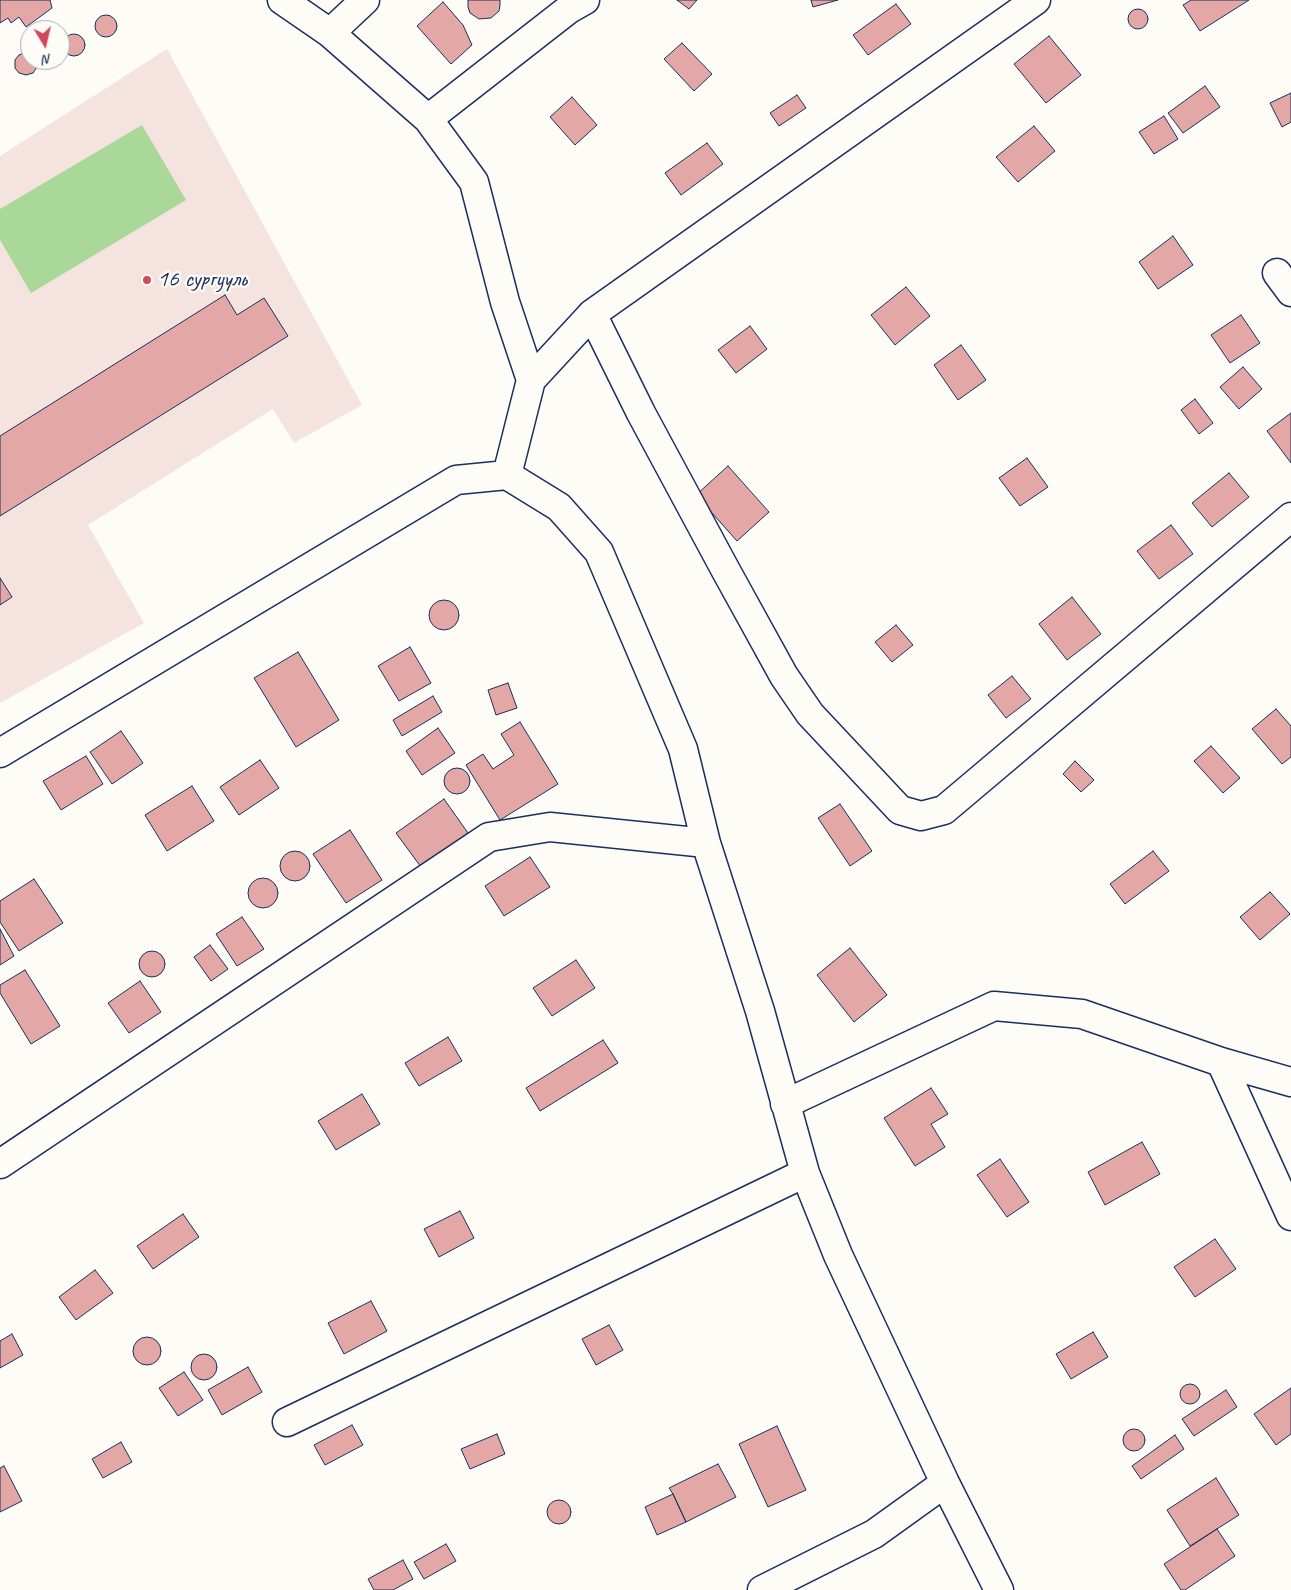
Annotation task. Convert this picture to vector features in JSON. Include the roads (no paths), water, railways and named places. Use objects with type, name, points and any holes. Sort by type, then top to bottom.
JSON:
[{"type":"street","points":[[282,0],[330,32],[428,119],[474,182],[505,302],[531,380]]},
{"type":"street","points":[[330,32],[365,0]]},
{"type":"street","points":[[428,119],[570,9],[585,0]]},
{"type":"street","points":[[507,475],[531,380],[592,314],[1036,0]]},
{"type":"street","points":[[592,314],[641,413],[784,676],[810,714],[900,810],[921,816],[944,810],[1291,517]]},
{"type":"street","points":[[0,753],[456,480],[507,475],[559,507],[600,552],[682,749],[706,843],[760,1011],[805,1173],[838,1255],[945,1483],[999,1590]]},
{"type":"street","points":[[0,1164],[489,837],[550,827],[706,843]]},
{"type":"street","points":[[785,1104],[994,1006],[1082,1014],[1221,1062],[1291,1082]]},
{"type":"street","points":[[1221,1062],[1291,1216]]},
{"type":"street","points":[[287,1422],[805,1173]]},
{"type":"street","points":[[762,1590],[874,1534],[945,1483]]},
{"type":"place","name":"16 сургууль","points":[[147,280]]}]
